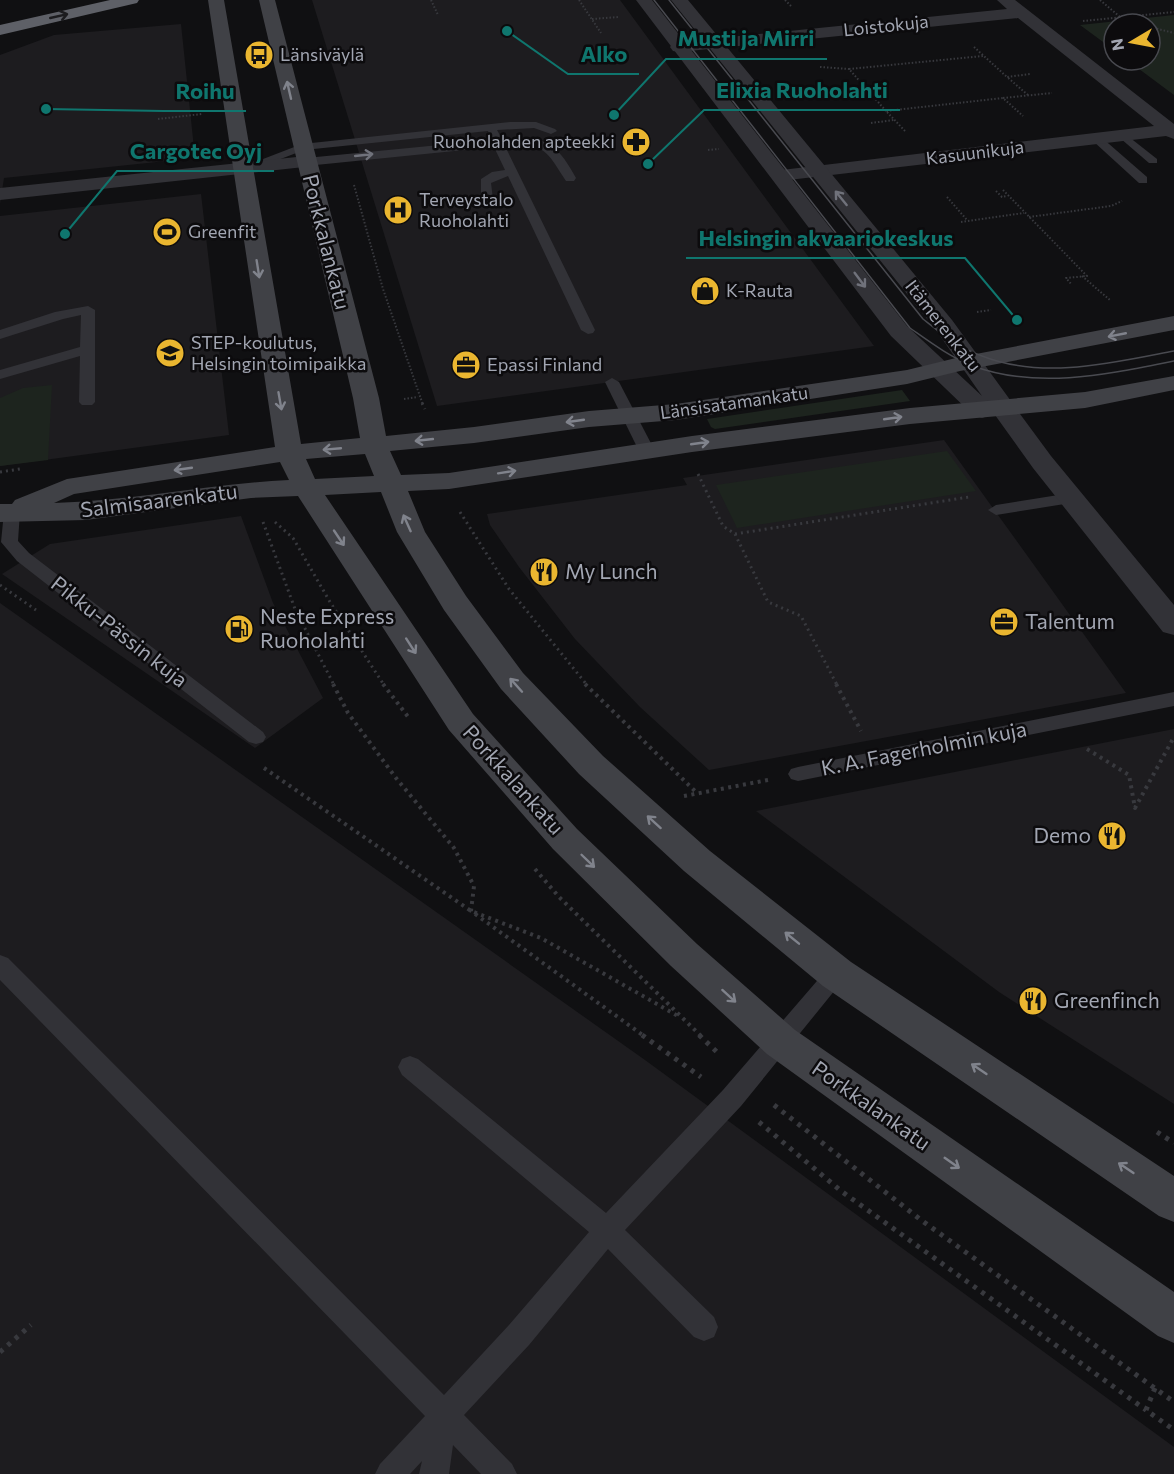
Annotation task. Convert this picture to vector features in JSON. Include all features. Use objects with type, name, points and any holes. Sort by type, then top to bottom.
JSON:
[{"type":"highway","points":[[0,30],[130,0]]},
{"type":"main road","name":"Porkkalankatu","points":[[216,0],[289,453],[307,489],[461,722],[565,839],[684,956],[781,1042],[1174,1320]]},
{"type":"main road","name":"Porkkalankatu","points":[[267,0],[366,398],[375,446],[411,532],[455,603],[512,681],[591,765],[697,861],[837,974],[1174,1201]]},
{"type":"main road","name":"Länsisatamankatu","points":[[289,453],[375,446],[589,419],[630,417],[895,379],[1174,323]]},
{"type":"main road","name":"Länsisatamankatu","points":[[307,489],[449,481],[647,451],[910,416],[1085,400],[1174,383]]},
{"type":"main road","name":"Salmisaarenkatu","points":[[6,512],[67,487],[289,453]]},
{"type":"main road","name":"Salmisaarenkatu","points":[[6,512],[86,511],[251,490],[307,489]]},
{"type":"street","points":[[644,0],[679,47]]},
{"type":"street","name":"Itämerenkatu","points":[[679,0],[972,362],[992,409]]},
{"type":"street","points":[[1005,0],[1172,132]]},
{"type":"street","name":"Loistokuja","points":[[679,47],[1021,13]]},
{"type":"street","name":"Itämerenkatu","points":[[679,47],[892,322],[937,370],[992,409],[1019,432],[1174,625]]},
{"type":"street","name":"Kasuunikuja","points":[[776,170],[819,171],[1172,132]]},
{"type":"street","points":[[0,194],[243,169],[304,154]]},
{"type":"lane","points":[[485,114],[588,330]]},
{"type":"lane","points":[[454,118],[460,130]]},
{"type":"lane","points":[[304,154],[490,127],[524,124],[536,125],[551,131]]},
{"type":"lane","points":[[1124,136],[1153,161]]},
{"type":"lane","points":[[1097,139],[1143,180]]},
{"type":"lane","points":[[304,154],[527,140],[550,149],[570,178]]},
{"type":"lane","points":[[487,199],[485,182],[496,175],[511,172]]},
{"type":"lane","points":[[0,335],[60,315],[88,310],[87,402]]},
{"type":"lane","points":[[0,375],[87,350]]},
{"type":"lane","points":[[612,382],[647,451]]},
{"type":"lane","points":[[996,510],[1071,498]]},
{"type":"lane","name":"Pikku-Pässin kuja","points":[[6,512],[9,542],[23,557],[256,737]]},
{"type":"lane","name":"K. A. Fagerholmin kuja","points":[[798,774],[1174,699]]},
{"type":"lane","points":[[0,965],[502,1474]]},
{"type":"lane","points":[[390,1474],[519,1335],[608,1230],[739,1090],[837,974]]},
{"type":"lane","points":[[410,1066],[608,1230],[704,1327]]},
{"type":"lane","points":[[434,1474],[444,1415]]},
{"type":"path","points":[[431,0],[438,15]]},
{"type":"path","points":[[579,0],[601,33]]},
{"type":"path","points":[[1100,0],[1114,12]]},
{"type":"path","points":[[592,19],[621,17]]},
{"type":"path","points":[[1077,21],[1102,19]]},
{"type":"path","points":[[820,68],[849,69],[983,56],[1028,95]]},
{"type":"path","points":[[888,57],[896,64]]},
{"type":"path","points":[[849,69],[907,134]]},
{"type":"path","points":[[1007,77],[1030,74]]},
{"type":"path","points":[[843,92],[867,90]]},
{"type":"path","points":[[886,111],[1052,93]]},
{"type":"path","points":[[1003,98],[1027,120]]},
{"type":"path","points":[[947,104],[952,110]]},
{"type":"path","points":[[158,118],[203,114]]},
{"type":"path","points":[[871,123],[895,120]]},
{"type":"path","points":[[352,178],[383,289],[418,397]]},
{"type":"path","points":[[1003,190],[1087,276],[1066,278],[1072,285]]},
{"type":"path","points":[[996,191],[1002,197],[1008,196]]},
{"type":"path","points":[[1029,217],[1112,206],[1122,201],[1123,193]]},
{"type":"path","points":[[947,197],[968,221]]},
{"type":"path","points":[[961,222],[1025,213]]},
{"type":"path","points":[[1082,276],[1111,301]]},
{"type":"path","points":[[696,470],[723,526],[735,534],[768,602],[801,616],[876,758]]},
{"type":"path","points":[[449,481],[458,508],[509,589],[580,679],[697,793]]},
{"type":"path","points":[[735,534],[970,497]]},
{"type":"path","points":[[261,516],[295,609],[348,713],[396,778],[454,848],[474,886],[471,911]]},
{"type":"path","points":[[1047,724],[1129,775],[1135,808],[1174,737]]},
{"type":"path","name":"K. A. Fagerholmin kuja","points":[[675,798],[798,774]]},
{"type":"path","points":[[471,911],[541,938],[684,1020],[739,1090],[841,1191],[1174,1430]]},
{"type":"path","points":[[471,911],[839,1158],[940,1235],[1174,1402]]},
{"type":"path","points":[[1154,1130],[1174,1143]]},
{"type":"path","points":[[0,1352],[31,1325]]},
{"type":"path","points":[[1146,1410],[1155,1388]]},
{"type":"shaded area","points":[[312,0],[620,0],[874,346],[437,406]]},
{"type":"shaded area","points":[[1174,15],[1174,95],[1143,72],[1162,72],[1162,16]]},
{"type":"shaded area","points":[[1102,23],[1102,41],[1080,25]]},
{"type":"shaded area","points":[[181,24],[195,158],[4,178],[0,204],[0,55],[54,35]]},
{"type":"shaded area","points":[[201,194],[229,435],[0,466],[0,216]]},
{"type":"shaded area","points":[[52,385],[48,460],[0,466],[0,398],[23,388]]},
{"type":"shaded area","points":[[902,390],[910,401],[715,429],[711,427],[707,419]]},
{"type":"shaded area","points":[[944,440],[1126,693],[709,770],[640,707],[575,639],[519,567],[490,525],[487,514],[687,485],[683,478]]},
{"type":"shaded area","points":[[947,451],[976,491],[737,528],[716,485]]},
{"type":"shaded area","points":[[241,516],[273,603],[323,698],[255,748],[2,574],[50,544]]},
{"type":"shaded area","points":[[0,603],[645,1060],[1174,1447],[1174,1474],[0,1474]]},
{"type":"shaded area","points":[[1174,729],[1174,1104],[999,992],[756,811]]},
{"type":"tram line","points":[[654,0],[910,328],[925,339],[973,366],[1023,377],[1099,375],[1174,361]]},
{"type":"tram line","points":[[669,0],[923,319],[951,340],[982,356],[1029,367],[1078,367],[1174,351]]},
{"type":"place","name":"Alko","points":[[507,31]]},
{"type":"place","name":"Länsiväylä","points":[[259,55]]},
{"type":"place","name":"Roihu","points":[[46,109]]},
{"type":"place","name":"Musti ja Mirri","points":[[614,115]]},
{"type":"place","name":"Ruoholahden apteekki","points":[[636,142]]},
{"type":"place","name":"Elixia Ruoholahti","points":[[648,164]]},
{"type":"place","name":"Terveystalo Ruoholahti","points":[[398,210]]},
{"type":"place","name":"Greenfit","points":[[167,232]]},
{"type":"place","name":"Cargotec Oyj","points":[[65,234]]},
{"type":"place","name":"K-Rauta","points":[[705,291]]},
{"type":"place","name":"Helsingin akvaariokeskus","points":[[1017,320]]},
{"type":"place","name":"STEP-koulutus, Helsingin toimipaikka","points":[[170,353]]},
{"type":"place","name":"Epassi Finland","points":[[466,365]]},
{"type":"place","name":"My Lunch","points":[[544,572]]},
{"type":"place","name":"Talentum","points":[[1004,622]]},
{"type":"place","name":"Neste Express Ruoholahti","points":[[239,629]]},
{"type":"place","name":"Demo","points":[[1112,836]]},
{"type":"place","name":"Greenfinch","points":[[1033,1001]]}]
